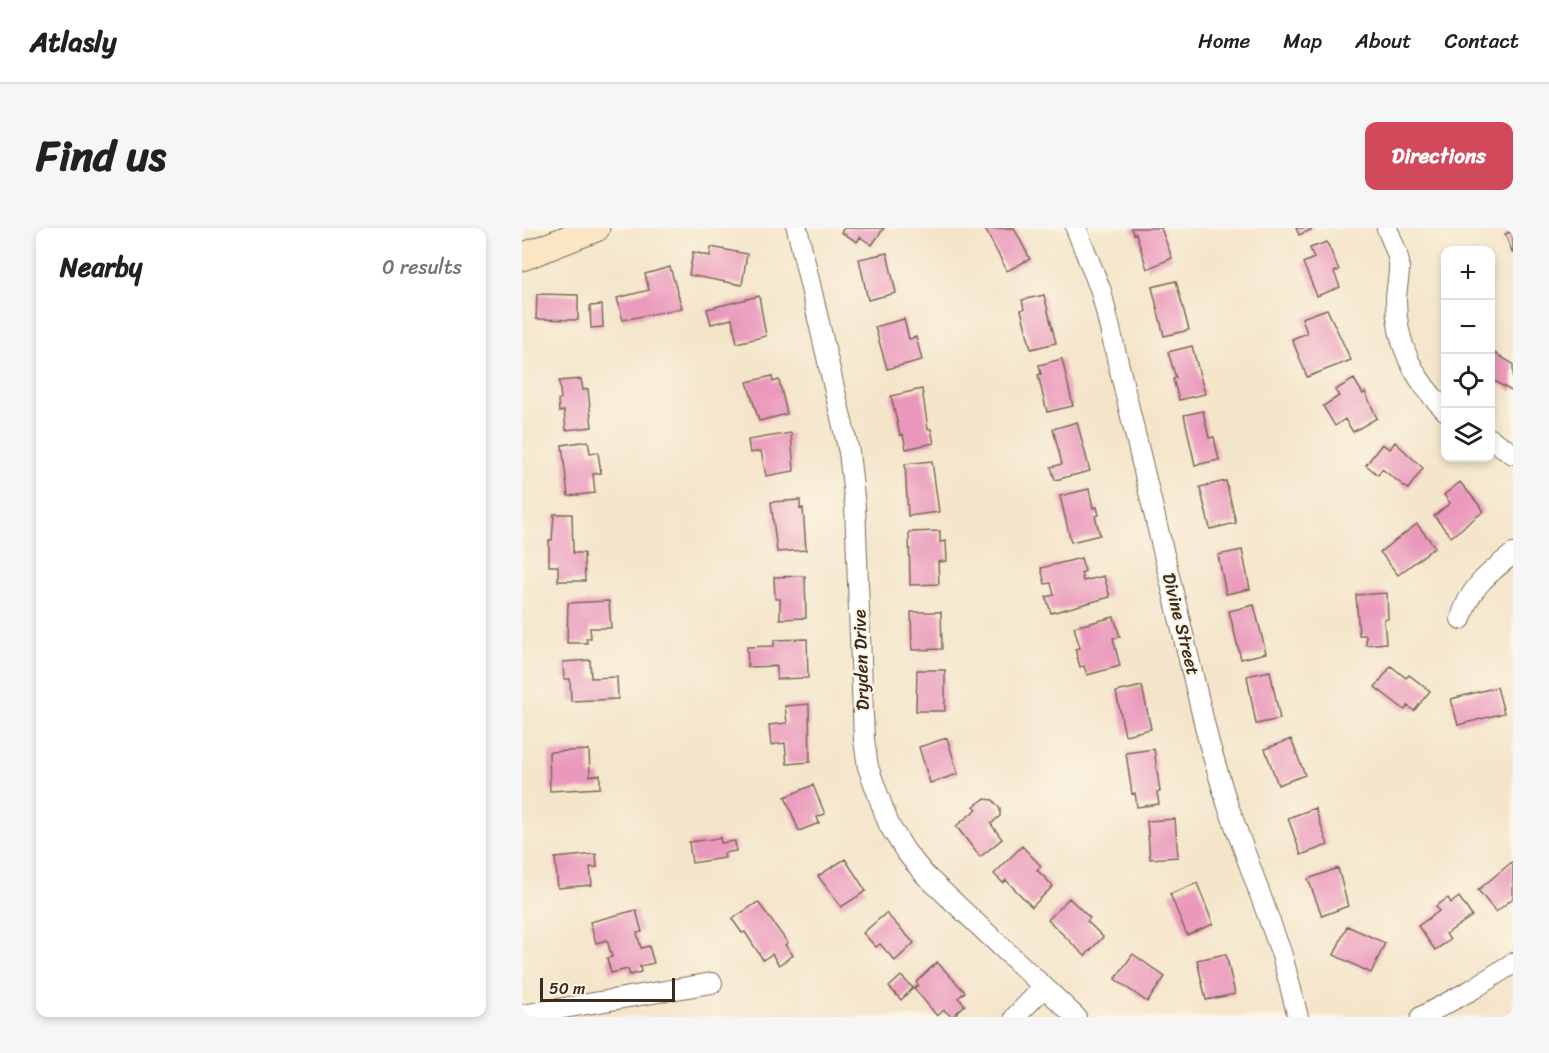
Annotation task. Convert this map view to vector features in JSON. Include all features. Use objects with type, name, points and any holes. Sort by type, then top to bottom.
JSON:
[{"type":"street","points":[[522,256],[597,228]]},
{"type":"street","name":"Dryden Drive","points":[[796,228],[849,452],[855,506],[864,740],[877,797],[906,852],[925,875],[1076,1017]]},
{"type":"street","name":"Divine Street","points":[[1076,228],[1101,291],[1220,782],[1282,955],[1298,1017]]},
{"type":"street","points":[[1387,228],[1399,262],[1396,306],[1402,348],[1424,388],[1443,408]]},
{"type":"street","points":[[1495,442],[1513,454]]},
{"type":"street","points":[[1461,619],[1471,593],[1485,576],[1513,554]]},
{"type":"street","points":[[1420,1017],[1473,989],[1513,963]]},
{"type":"street","points":[[522,1015],[712,984]]},
{"type":"street","points":[[1015,1017],[1043,988]]},
{"type":"building","points":[[844,228],[884,228],[872,245],[860,237],[857,242],[841,232]]},
{"type":"building","points":[[1014,228],[1030,259],[1007,271],[985,229]]},
{"type":"building","points":[[1131,228],[1161,228],[1172,258],[1147,269],[1136,233],[1134,234]]},
{"type":"building","points":[[1296,228],[1315,228],[1299,235]]},
{"type":"building","points":[[1513,231],[1513,254],[1505,234]]},
{"type":"building","points":[[1327,242],[1339,270],[1334,272],[1340,287],[1317,296],[1303,263],[1314,258],[1310,248]]},
{"type":"building","points":[[711,247],[747,254],[742,285],[689,275],[693,252],[710,256]]},
{"type":"building","points":[[887,253],[896,293],[868,300],[859,259]]},
{"type":"building","points":[[670,267],[682,308],[623,320],[617,298],[649,290],[645,274]]},
{"type":"building","points":[[1176,281],[1189,330],[1164,336],[1152,287]]},
{"type":"building","points":[[537,294],[578,295],[578,320],[536,319]]},
{"type":"building","points":[[1044,295],[1056,343],[1031,349],[1021,310],[1024,309],[1022,300]]},
{"type":"building","points":[[759,296],[766,336],[737,343],[732,319],[711,324],[707,309]]},
{"type":"building","points":[[602,305],[603,327],[591,328],[590,306]]},
{"type":"building","points":[[1327,309],[1351,360],[1307,377],[1292,339],[1307,333],[1302,318]]},
{"type":"building","points":[[904,319],[909,339],[916,337],[922,360],[887,369],[875,327]]},
{"type":"building","points":[[1192,346],[1205,394],[1179,400],[1173,379],[1176,378],[1168,352]]},
{"type":"building","points":[[1495,353],[1513,364],[1513,392],[1495,381]]},
{"type":"building","points":[[1062,359],[1073,406],[1047,412],[1038,375],[1041,374],[1039,365]]},
{"type":"building","points":[[772,376],[773,382],[779,380],[787,414],[759,421],[747,382]]},
{"type":"building","points":[[581,379],[583,390],[588,389],[592,427],[566,430],[564,411],[559,412],[558,400],[561,399],[559,381]]},
{"type":"building","points":[[1354,379],[1363,394],[1365,392],[1377,418],[1353,432],[1345,419],[1335,426],[1323,406],[1339,396],[1335,390]]},
{"type":"building","points":[[922,389],[928,429],[931,429],[934,443],[906,449],[903,434],[900,435],[891,396]]},
{"type":"building","points":[[1203,411],[1209,438],[1214,437],[1219,460],[1195,465],[1184,415]]},
{"type":"building","points":[[1077,422],[1090,471],[1055,480],[1051,467],[1062,464],[1053,429]]},
{"type":"building","points":[[791,433],[794,471],[766,476],[761,451],[750,453],[748,440]]},
{"type":"building","points":[[588,441],[590,453],[598,452],[601,473],[593,474],[595,493],[568,496],[562,445]]},
{"type":"building","points":[[1395,442],[1423,468],[1408,489],[1382,469],[1378,475],[1366,465],[1382,444],[1390,449]]},
{"type":"building","points":[[932,461],[939,512],[908,516],[905,464]]},
{"type":"building","points":[[1226,481],[1236,523],[1210,529],[1200,487]]},
{"type":"building","points":[[1460,482],[1484,511],[1451,537],[1434,516],[1450,503],[1444,495]]},
{"type":"building","points":[[1089,489],[1093,508],[1097,507],[1099,515],[1095,516],[1100,535],[1071,542],[1060,496]]},
{"type":"building","points":[[800,500],[800,509],[803,508],[806,550],[777,552],[771,502]]},
{"type":"building","points":[[554,514],[572,514],[573,553],[584,553],[585,581],[558,581],[558,566],[549,566],[549,540],[552,540]]},
{"type":"building","points":[[1417,524],[1435,547],[1398,575],[1380,552]]},
{"type":"building","points":[[940,531],[940,542],[946,541],[947,561],[938,562],[939,584],[910,585],[909,532]]},
{"type":"building","points":[[1242,550],[1250,589],[1226,594],[1218,555]]},
{"type":"building","points":[[1081,558],[1085,571],[1081,573],[1083,581],[1104,576],[1110,597],[1051,613],[1046,597],[1054,595],[1051,583],[1045,584],[1041,568]]},
{"type":"building","points":[[805,576],[806,618],[780,619],[780,599],[775,599],[774,577]]},
{"type":"building","points":[[1387,593],[1388,619],[1384,619],[1386,643],[1366,645],[1366,635],[1359,635],[1356,595]]},
{"type":"building","points":[[609,601],[611,628],[590,628],[591,638],[586,638],[587,643],[567,643],[568,603]]},
{"type":"building","points":[[1254,605],[1266,653],[1241,659],[1229,611]]},
{"type":"building","points":[[911,612],[941,612],[942,649],[912,650]]},
{"type":"building","points":[[1114,617],[1120,637],[1113,638],[1120,666],[1087,675],[1084,666],[1080,667],[1075,649],[1080,648],[1074,627]]},
{"type":"building","points":[[807,639],[808,678],[777,679],[777,666],[748,667],[747,647],[774,646],[774,640]]},
{"type":"building","points":[[590,660],[591,678],[617,677],[618,699],[571,701],[570,679],[564,679],[563,662]]},
{"type":"building","points":[[1391,666],[1406,678],[1409,675],[1430,691],[1414,711],[1408,706],[1405,710],[1375,687]]},
{"type":"building","points":[[917,670],[945,670],[945,711],[916,711]]},
{"type":"building","points":[[1270,671],[1280,719],[1256,724],[1247,676]]},
{"type":"building","points":[[1142,686],[1151,729],[1125,735],[1116,692]]},
{"type":"building","points":[[1497,687],[1504,713],[1458,725],[1451,699]]},
{"type":"building","points":[[809,704],[810,762],[787,764],[785,743],[771,745],[769,725],[787,723],[785,706]]},
{"type":"building","points":[[947,738],[958,774],[930,783],[919,747]]},
{"type":"building","points":[[1291,739],[1305,775],[1278,785],[1265,749]]},
{"type":"building","points":[[1154,749],[1160,792],[1157,792],[1159,804],[1137,807],[1135,793],[1132,794],[1126,753]]},
{"type":"building","points":[[589,750],[590,776],[600,775],[600,788],[550,791],[549,752]]},
{"type":"building","points":[[813,785],[825,814],[817,817],[819,823],[799,831],[785,797]]},
{"type":"building","points":[[984,799],[993,800],[1000,809],[1000,816],[991,824],[1002,839],[980,857],[956,826],[977,809],[974,806]]},
{"type":"building","points":[[1315,808],[1328,845],[1301,855],[1288,818]]},
{"type":"building","points":[[1175,819],[1178,857],[1150,859],[1147,821]]},
{"type":"building","points":[[720,838],[721,843],[735,841],[736,851],[724,853],[725,858],[692,863],[689,842]]},
{"type":"building","points":[[1022,846],[1041,866],[1037,870],[1053,886],[1032,907],[1006,880],[1003,883],[994,874]]},
{"type":"building","points":[[596,854],[597,867],[590,867],[592,885],[558,888],[555,858]]},
{"type":"building","points":[[845,859],[866,891],[841,907],[818,876]]},
{"type":"building","points":[[1513,861],[1513,898],[1496,912],[1478,890]]},
{"type":"building","points":[[1338,868],[1348,906],[1322,916],[1308,879]]},
{"type":"building","points":[[1197,883],[1213,924],[1187,935],[1170,894]]},
{"type":"building","points":[[1459,897],[1472,916],[1446,934],[1450,940],[1435,950],[1418,926],[1439,911],[1436,906],[1448,898],[1451,903]]},
{"type":"building","points":[[1069,898],[1090,918],[1087,921],[1103,937],[1085,956],[1048,920]]},
{"type":"building","points":[[758,902],[788,943],[785,945],[793,955],[779,965],[772,954],[763,960],[745,932],[742,933],[732,919]]},
{"type":"building","points":[[636,910],[642,932],[637,933],[641,948],[649,946],[654,963],[640,966],[641,972],[630,975],[628,969],[611,973],[607,958],[612,957],[607,940],[596,943],[590,922]]},
{"type":"building","points":[[886,913],[914,943],[895,961],[880,944],[876,947],[863,933]]},
{"type":"building","points":[[1347,926],[1385,943],[1371,973],[1334,955]]},
{"type":"building","points":[[1133,954],[1165,977],[1147,1002],[1115,979]]},
{"type":"building","points":[[1226,954],[1235,994],[1206,1000],[1197,960]]},
{"type":"building","points":[[937,962],[965,992],[958,998],[965,1005],[952,1017],[944,1010],[937,1016],[914,988],[918,985],[916,982]]},
{"type":"building","points":[[901,976],[913,988],[901,1000],[889,987]]}]
